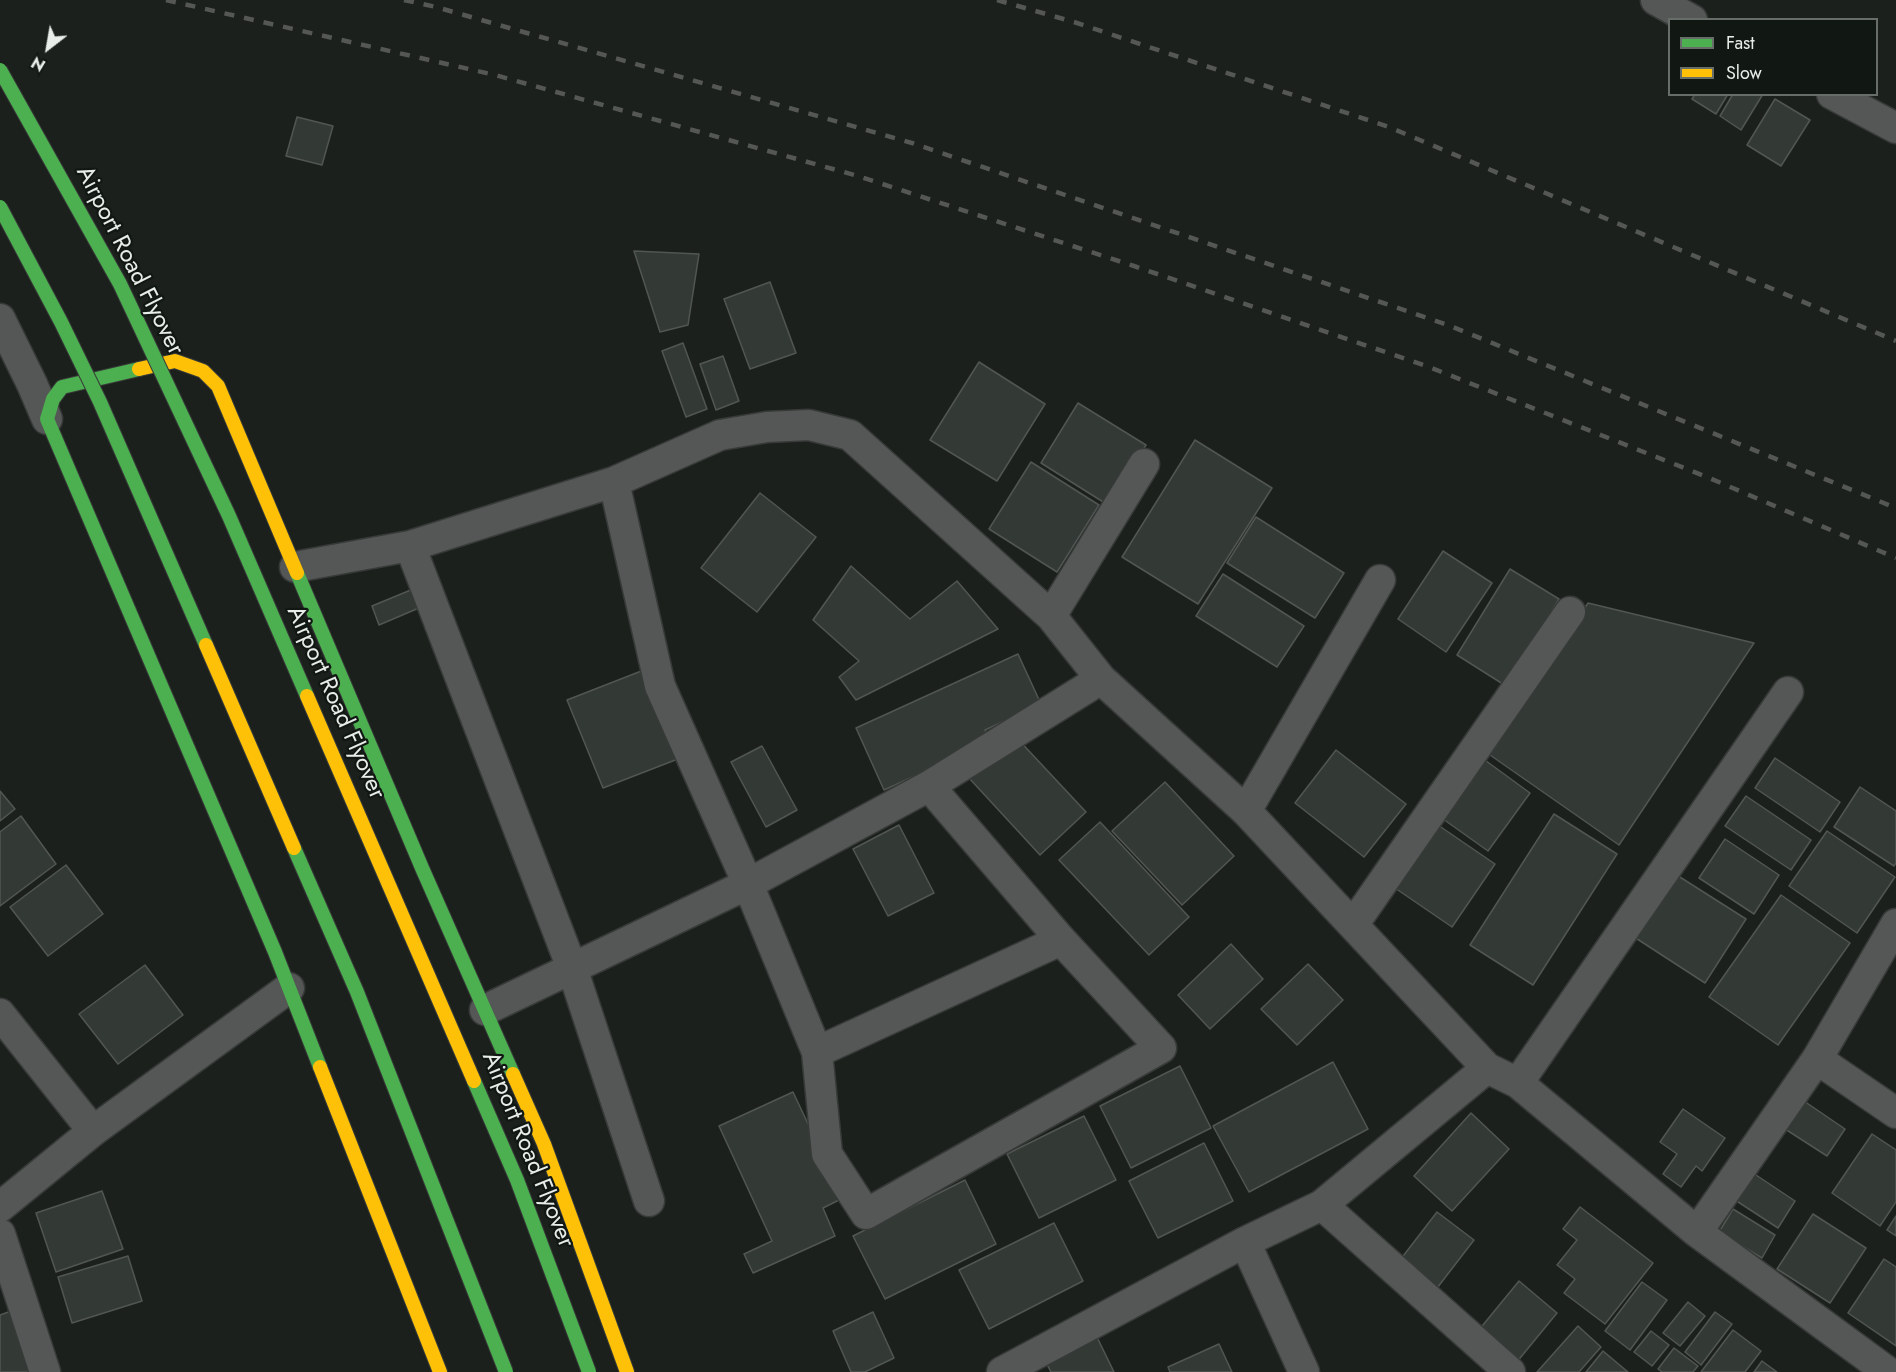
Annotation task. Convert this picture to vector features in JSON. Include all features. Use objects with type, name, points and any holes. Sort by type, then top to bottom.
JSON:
[{"type":"main road","name":"Airport Road Flyover","points":[[0,70],[120,284],[229,516],[517,1180],[590,1372]]},
{"type":"main road","points":[[0,207],[61,322],[100,402],[357,992],[506,1372]]},
{"type":"main road","points":[[440,1372],[289,988],[47,419],[53,399],[62,387],[175,361],[203,371],[218,386],[422,868],[544,1144],[627,1372]]},
{"type":"street","points":[[1656,0],[1688,18]]},
{"type":"street","points":[[1836,96],[1896,128]]},
{"type":"street","points":[[0,319],[47,419]]},
{"type":"street","points":[[295,567],[410,546],[614,482],[720,435],[767,427],[809,425],[850,435],[1051,616],[1101,678],[1246,811],[1487,1068],[1518,1083],[1697,1232],[1888,1372]]},
{"type":"street","points":[[1051,616],[1144,464]]},
{"type":"street","points":[[614,482],[660,686],[748,884],[817,1052],[827,1154],[866,1214],[1161,1048],[1061,940],[929,786]]},
{"type":"street","points":[[410,546],[572,968],[649,1201]]},
{"type":"street","points":[[1246,811],[1380,580]]},
{"type":"street","points":[[1353,926],[1570,612]]},
{"type":"street","points":[[485,1010],[748,884],[929,786],[1101,678]]},
{"type":"street","points":[[1518,1083],[1788,692]]},
{"type":"street","points":[[1697,1232],[1817,1059],[1896,924]]},
{"type":"street","points":[[817,1052],[1061,940]]},
{"type":"street","points":[[0,1208],[93,1131],[289,988]]},
{"type":"street","points":[[0,1014],[93,1131]]},
{"type":"street","points":[[1817,1059],[1896,1113]]},
{"type":"street","points":[[1002,1372],[1245,1242],[1322,1205],[1487,1068]]},
{"type":"street","points":[[1322,1205],[1510,1372]]},
{"type":"street","points":[[0,1234],[45,1372]]},
{"type":"street","points":[[1245,1242],[1304,1372]]},
{"type":"building","points":[[1694,96],[1727,96],[1716,114],[1692,99]]},
{"type":"building","points":[[1732,96],[1762,96],[1741,130],[1720,116]]},
{"type":"building","points":[[1775,99],[1810,120],[1781,166],[1747,145]]},
{"type":"building","points":[[297,117],[333,126],[322,165],[286,156]]},
{"type":"building","points":[[634,251],[699,254],[688,325],[660,332]]},
{"type":"building","points":[[770,282],[796,353],[750,369],[724,299]]},
{"type":"building","points":[[683,343],[707,409],[686,417],[662,351]]},
{"type":"building","points":[[723,356],[739,401],[716,410],[700,364]]},
{"type":"building","points":[[979,362],[1045,404],[997,481],[930,440]]},
{"type":"building","points":[[1078,403],[1146,445],[1108,505],[1041,463]]},
{"type":"building","points":[[1195,440],[1272,488],[1198,604],[1122,557]]},
{"type":"building","points":[[1031,462],[1099,505],[1057,572],[989,529]]},
{"type":"building","points":[[760,493],[816,537],[757,612],[701,568]]},
{"type":"building","points":[[1256,517],[1344,573],[1315,618],[1227,563]]},
{"type":"building","points":[[1443,551],[1492,583],[1446,652],[1398,619]]},
{"type":"building","points":[[851,566],[910,619],[957,581],[998,629],[856,700],[839,677],[859,661],[813,620]]},
{"type":"building","points":[[1510,569],[1559,599],[1506,686],[1457,655]]},
{"type":"building","points":[[1223,574],[1304,626],[1277,667],[1196,616]]},
{"type":"building","points":[[418,587],[426,605],[379,625],[372,606]]},
{"type":"building","points":[[1588,603],[1754,643],[1619,845],[1490,755]]},
{"type":"building","points":[[1018,654],[1041,704],[985,730],[990,742],[884,790],[856,728]]},
{"type":"building","points":[[649,668],[683,757],[603,788],[567,700]]},
{"type":"building","points":[[1015,736],[1086,812],[1040,855],[969,778]]},
{"type":"building","points":[[762,746],[797,810],[766,827],[731,762]]},
{"type":"building","points":[[1336,750],[1406,804],[1364,857],[1295,803]]},
{"type":"building","points":[[1478,755],[1530,793],[1488,851],[1436,814]]},
{"type":"building","points":[[1775,758],[1840,802],[1820,832],[1755,788]]},
{"type":"building","points":[[1165,782],[1234,856],[1182,905],[1112,831]]},
{"type":"building","points":[[1860,787],[1896,811],[1896,863],[1894,866],[1834,827]]},
{"type":"building","points":[[0,791],[15,809],[0,821]]},
{"type":"building","points":[[1746,796],[1811,840],[1791,870],[1725,826]]},
{"type":"building","points":[[1554,814],[1617,854],[1533,985],[1470,945]]},
{"type":"building","points":[[21,816],[56,864],[0,906],[0,832]]},
{"type":"building","points":[[1100,822],[1189,917],[1149,955],[1059,860]]},
{"type":"building","points":[[1435,823],[1495,864],[1452,927],[1392,886]]},
{"type":"building","points":[[899,825],[934,893],[888,916],[853,849]]},
{"type":"building","points":[[1827,831],[1895,877],[1857,933],[1789,886]]},
{"type":"building","points":[[1725,839],[1779,875],[1754,914],[1699,878]]},
{"type":"building","points":[[66,865],[103,914],[48,956],[10,907]]},
{"type":"building","points":[[1672,872],[1746,919],[1705,983],[1631,935]]},
{"type":"building","points":[[1781,895],[1850,943],[1778,1045],[1709,997]]},
{"type":"building","points":[[1231,944],[1263,979],[1210,1029],[1178,995]]},
{"type":"building","points":[[1308,964],[1343,1000],[1297,1045],[1261,1009]]},
{"type":"building","points":[[145,965],[183,1015],[118,1064],[79,1014]]},
{"type":"building","points":[[1333,1062],[1368,1129],[1249,1192],[1213,1126]]},
{"type":"building","points":[[1180,1066],[1211,1128],[1131,1168],[1100,1106]]},
{"type":"building","points":[[793,1092],[843,1198],[823,1208],[835,1236],[753,1273],[744,1254],[772,1241],[719,1126]]},
{"type":"building","points":[[1801,1099],[1845,1129],[1827,1156],[1782,1127]]},
{"type":"building","points":[[1683,1109],[1725,1138],[1702,1171],[1696,1166],[1681,1187],[1663,1174],[1677,1154],[1660,1142]]},
{"type":"building","points":[[1471,1113],[1509,1149],[1452,1211],[1414,1176]]},
{"type":"building","points":[[1084,1116],[1116,1180],[1039,1218],[1007,1154]]},
{"type":"building","points":[[1872,1134],[1896,1150],[1896,1202],[1880,1226],[1832,1193]]},
{"type":"building","points":[[1204,1143],[1233,1201],[1158,1238],[1129,1181]]},
{"type":"building","points":[[1750,1171],[1795,1201],[1778,1228],[1732,1198]]},
{"type":"building","points":[[965,1180],[996,1244],[885,1299],[853,1236]]},
{"type":"building","points":[[102,1191],[123,1249],[56,1272],[36,1213]]},
{"type":"building","points":[[1580,1207],[1653,1263],[1605,1324],[1564,1293],[1575,1279],[1557,1265],[1577,1240],[1563,1229]]},
{"type":"building","points":[[1733,1209],[1775,1235],[1762,1258],[1719,1232]]},
{"type":"building","points":[[1437,1212],[1474,1240],[1434,1292],[1397,1264]]},
{"type":"building","points":[[1813,1214],[1866,1248],[1830,1303],[1777,1269]]},
{"type":"building","points":[[1896,1216],[1896,1236],[1887,1230]]},
{"type":"building","points":[[1054,1223],[1083,1281],[989,1329],[959,1270]]},
{"type":"building","points":[[128,1256],[142,1301],[72,1323],[58,1277]]},
{"type":"building","points":[[1884,1259],[1896,1267],[1896,1346],[1848,1313]]},
{"type":"building","points":[[1519,1281],[1557,1313],[1516,1363],[1478,1331]]},
{"type":"building","points":[[1642,1282],[1667,1300],[1630,1350],[1605,1331]]},
{"type":"building","points":[[1688,1302],[1705,1316],[1680,1346],[1663,1333]]},
{"type":"building","points":[[11,1311],[32,1372],[0,1372],[0,1315]]},
{"type":"building","points":[[873,1312],[894,1358],[865,1372],[851,1372],[833,1331]]},
{"type":"building","points":[[1715,1312],[1732,1324],[1701,1365],[1685,1352]]},
{"type":"building","points":[[1578,1326],[1601,1347],[1579,1372],[1537,1372]]},
{"type":"building","points":[[1733,1330],[1761,1351],[1745,1372],[1701,1372]]},
{"type":"building","points":[[1094,1331],[1114,1372],[1051,1372],[1043,1357]]},
{"type":"building","points":[[1651,1331],[1669,1345],[1652,1366],[1634,1352]]},
{"type":"building","points":[[1219,1344],[1232,1372],[1170,1372],[1168,1367]]},
{"type":"building","points":[[1674,1348],[1698,1366],[1693,1372],[1662,1372],[1658,1369]]},
{"type":"building","points":[[1603,1351],[1628,1372],[1586,1372]]},
{"type":"building","points":[[1762,1361],[1777,1372],[1754,1372]]},
{"type":"railway","points":[[166,0],[495,75],[858,176],[1134,266],[1429,367],[1707,477],[1896,558]]},
{"type":"railway","points":[[404,0],[436,7],[912,143],[1448,325],[1896,508]]},
{"type":"railway","points":[[997,0],[1074,22],[1389,127],[1896,341]]},
{"type":"traffic: fast","points":[[0,70],[120,284],[229,516],[307,696]]},
{"type":"traffic: fast","points":[[0,207],[61,322],[100,402],[206,645]]},
{"type":"traffic: fast","points":[[139,369],[62,387],[53,399],[47,419],[275,952],[320,1067]]},
{"type":"traffic: fast","points":[[297,573],[422,868],[513,1074]]},
{"type":"traffic: fast","points":[[294,848],[357,992],[506,1372]]},
{"type":"traffic: fast","points":[[474,1081],[517,1180],[589,1372]]},
{"type":"traffic: slow","points":[[139,369],[175,361],[203,371],[218,386],[297,573]]},
{"type":"traffic: slow","points":[[206,645],[294,848]]},
{"type":"traffic: slow","points":[[307,696],[474,1081]]},
{"type":"traffic: slow","points":[[320,1067],[440,1372]]},
{"type":"traffic: slow","points":[[513,1074],[544,1144],[627,1372]]}]
